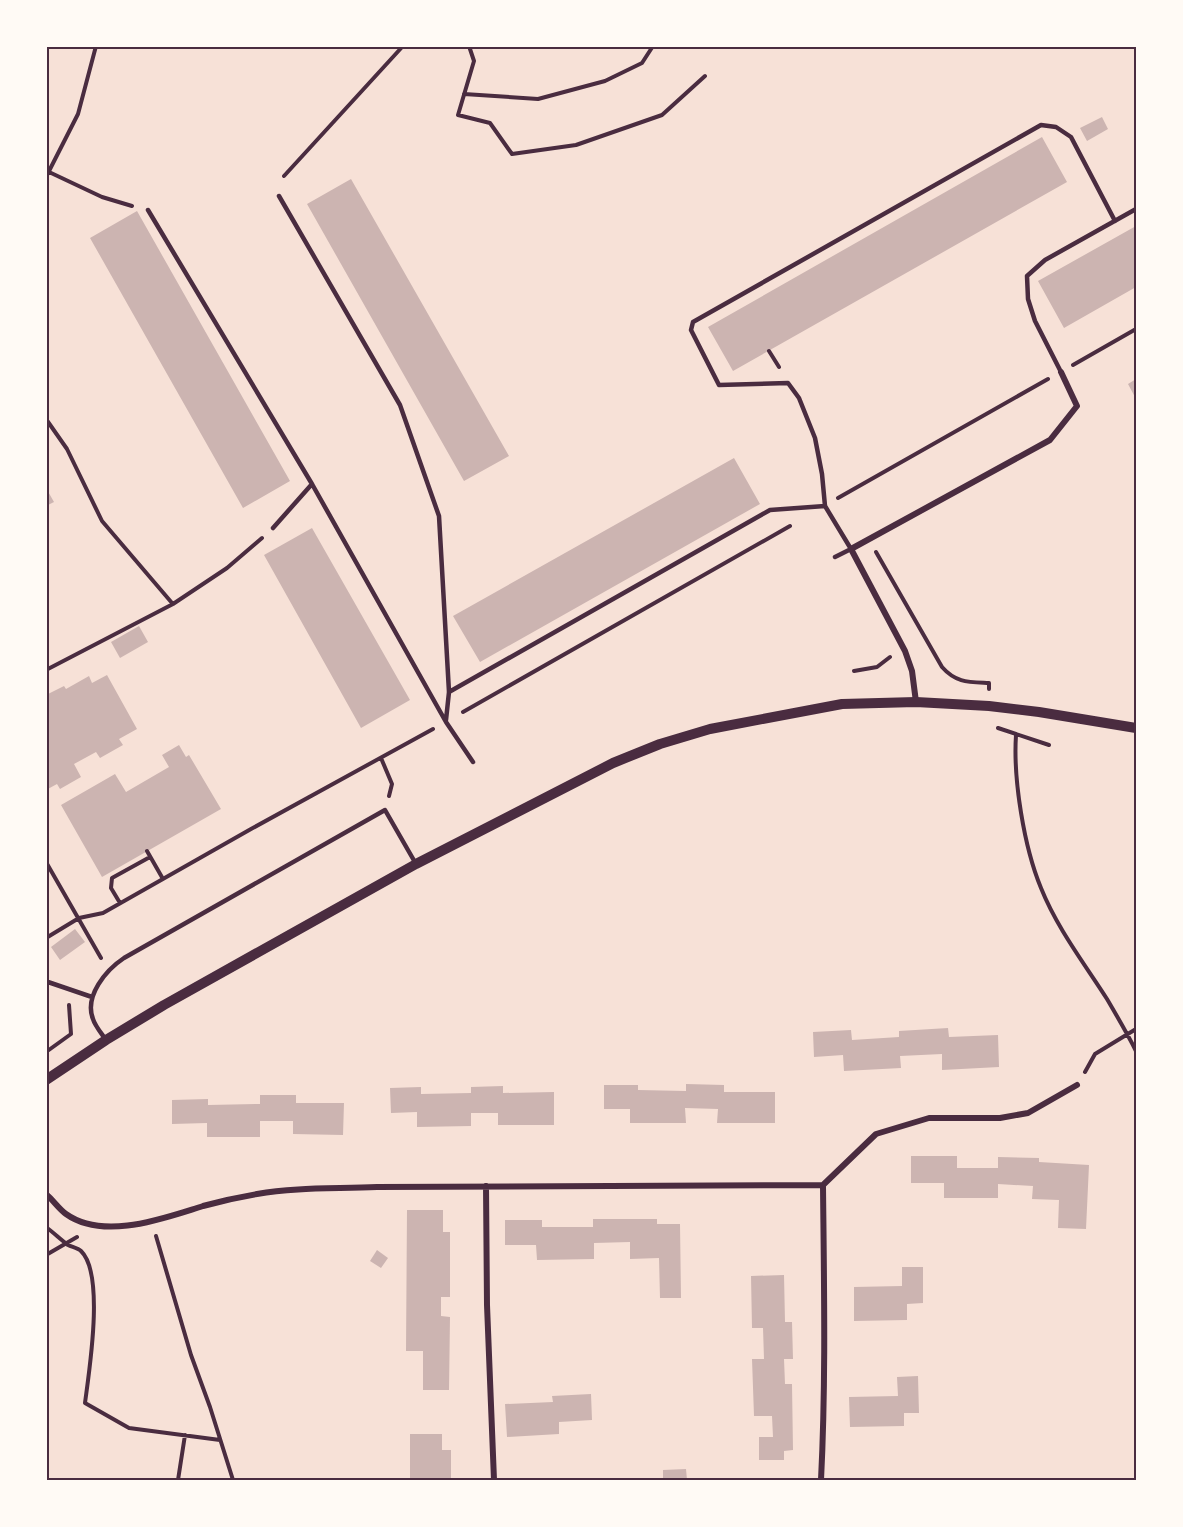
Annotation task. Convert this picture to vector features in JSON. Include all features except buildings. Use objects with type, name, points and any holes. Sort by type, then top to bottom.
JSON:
[{"type":"street","points":[[916,702],[912,670],[905,651],[851,549],[1050,440],[1077,406],[1061,372]]},
{"type":"street","points":[[46,1080],[164,1005],[416,864],[612,763],[660,744],[710,729],[832,706],[916,702],[989,706],[1137,728]]},
{"type":"street","points":[[46,1194],[66,1215],[95,1226],[122,1227],[260,1193],[377,1187],[823,1185],[876,1134],[929,1118],[1000,1118],[1028,1113],[1077,1085]]},
{"type":"street","points":[[821,1480],[825,1261],[823,1185]]},
{"type":"street","points":[[486,1186],[487,1305],[494,1480]]},
{"type":"lane","points":[[835,557],[851,549],[825,506],[815,438],[800,398],[788,383],[719,385],[691,330],[693,322],[1041,125],[1056,127],[1071,137],[1115,221]]},
{"type":"lane","points":[[279,196],[400,405],[439,516],[449,692],[446,722]]},
{"type":"lane","points":[[1061,372],[1035,321],[1028,299],[1027,276],[1045,260],[1137,209]]},
{"type":"lane","points":[[148,210],[312,484],[446,722],[473,762]]},
{"type":"lane","points":[[273,528],[312,484]]},
{"type":"lane","points":[[449,692],[770,510],[825,506]]},
{"type":"lane","points":[[106,1040],[92,1018],[92,997],[108,969],[124,958],[385,810],[416,864]]},
{"type":"lane","points":[[48,982],[92,997]]},
{"type":"path","points":[[96,46],[78,114],[48,175],[102,197],[148,210]]},
{"type":"path","points":[[284,176],[403,46]]},
{"type":"path","points":[[469,46],[474,60],[458,115],[490,123],[512,154],[576,145],[662,115],[705,76]]},
{"type":"path","points":[[464,94],[538,99],[605,81],[642,63],[653,46]]},
{"type":"path","points":[[46,938],[79,918],[103,913],[446,722],[1137,329]]},
{"type":"path","points":[[46,419],[67,449],[102,521],[173,604]]},
{"type":"path","points":[[838,498],[842,505]]},
{"type":"path","points":[[46,670],[173,604],[227,568],[273,528]]},
{"type":"path","points":[[869,539],[942,667],[951,677],[989,683],[988,725],[1049,745]]},
{"type":"path","points":[[854,670],[877,667],[890,657]]},
{"type":"path","points":[[1016,735],[1016,781],[1029,850],[1040,888],[1067,939],[1108,1000],[1137,1051]]},
{"type":"path","points":[[381,758],[392,784],[385,810]]},
{"type":"path","points":[[147,851],[163,879]]},
{"type":"path","points":[[120,903],[111,888],[112,878],[150,857]]},
{"type":"path","points":[[46,862],[79,918],[89,940],[108,969]]},
{"type":"path","points":[[46,1052],[71,1034],[69,989]]},
{"type":"path","points":[[1077,1085],[1095,1054],[1137,1029]]},
{"type":"path","points":[[151,1221],[191,1355],[233,1480]]},
{"type":"path","points":[[46,1255],[95,1226]]},
{"type":"path","points":[[46,1227],[81,1252],[88,1266],[93,1287],[93,1340],[86,1403],[129,1428],[220,1440]]},
{"type":"path","points":[[178,1480],[184,1435]]}]
